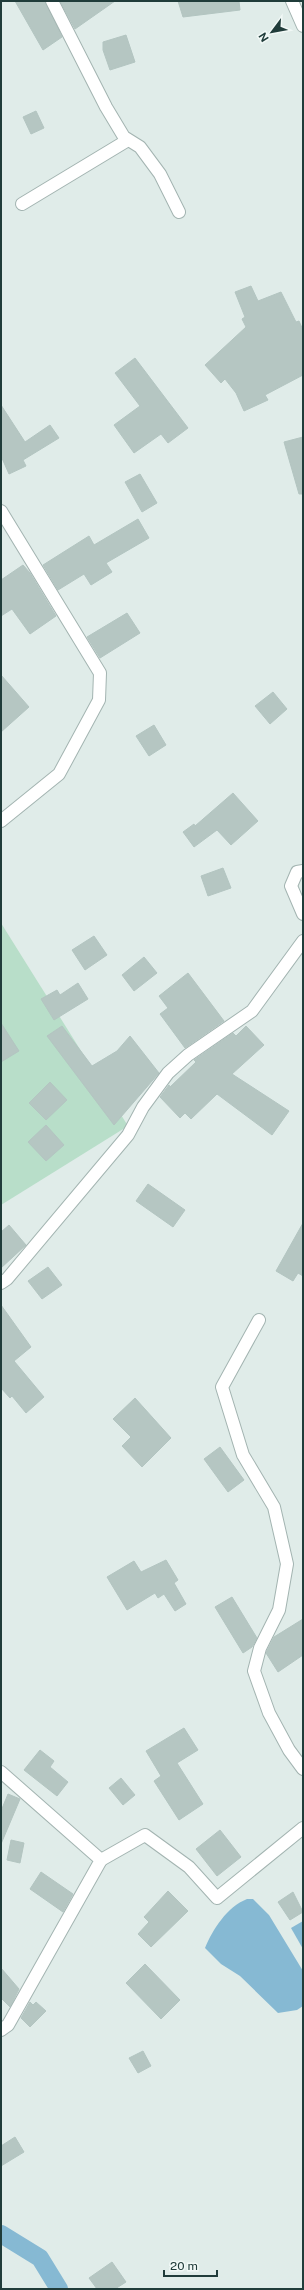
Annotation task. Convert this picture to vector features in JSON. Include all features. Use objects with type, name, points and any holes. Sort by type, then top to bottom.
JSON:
[{"type":"street","points":[[52,1],[106,106],[124,137],[140,147],[160,174],[178,212]]},
{"type":"street","points":[[292,1],[303,26]]},
{"type":"street","points":[[22,204],[128,140]]},
{"type":"street","points":[[1,511],[100,673],[99,700],[59,774],[1,821]]},
{"type":"street","points":[[303,871],[297,872],[291,886],[303,914]]},
{"type":"street","points":[[1,1283],[7,1279],[128,1135],[143,1107],[168,1073],[188,1055],[252,1010],[303,941]]},
{"type":"street","points":[[259,1320],[222,1387],[243,1455],[274,1507],[287,1564],[279,1610],[260,1648],[254,1671],[269,1713],[289,1750],[303,1769]]},
{"type":"street","points":[[1,1772],[101,1860]]},
{"type":"street","points":[[1,2030],[8,2025],[101,1860],[145,1835],[189,1867],[217,1898],[303,1828]]},
{"type":"green space","points":[[1,923],[128,1126],[1,1205]]},
{"type":"water","points":[[247,1899],[253,1899],[269,1915],[303,1971],[303,2006],[297,2010],[278,2013],[240,1976],[221,1964],[205,1948],[212,1933],[227,1913],[233,1907]]},
{"type":"water","points":[[303,1921],[303,1949],[291,1928]]},
{"type":"building","points":[[15,1],[45,1],[62,37],[43,50]]},
{"type":"building","points":[[60,1],[115,1],[75,29]]},
{"type":"building","points":[[178,1],[239,1],[240,10],[183,17]]},
{"type":"building","points":[[126,35],[135,62],[110,70],[103,50],[103,42]]},
{"type":"building","points":[[36,111],[44,128],[31,134],[23,117]]},
{"type":"building","points":[[251,286],[258,301],[281,292],[296,322],[299,321],[303,330],[303,375],[265,395],[268,400],[244,411],[236,393],[225,379],[221,383],[205,365],[246,327],[242,319],[245,317],[235,292]]},
{"type":"building","points":[[135,358],[188,428],[168,443],[161,434],[134,453],[114,425],[140,406],[115,373]]},
{"type":"building","points":[[1,405],[25,442],[50,425],[59,438],[23,460],[26,466],[9,474],[1,456]]},
{"type":"building","points":[[303,437],[303,494],[299,494],[284,442]]},
{"type":"building","points":[[140,474],[157,503],[142,512],[125,482]]},
{"type":"building","points":[[138,519],[149,538],[106,563],[112,572],[91,585],[84,574],[58,590],[43,565],[89,536],[94,545]]},
{"type":"building","points":[[23,565],[30,573],[56,616],[30,634],[12,609],[1,616],[1,580]]},
{"type":"building","points":[[127,613],[140,633],[100,658],[87,637]]},
{"type":"building","points":[[1,675],[29,707],[1,732]]},
{"type":"building","points":[[273,692],[287,709],[270,724],[255,706]]},
{"type":"building","points":[[154,725],[166,745],[149,756],[136,736]]},
{"type":"building","points":[[233,793],[258,821],[231,845],[217,830],[194,847],[183,832],[194,824],[195,826]]},
{"type":"building","points":[[223,868],[231,888],[208,896],[201,876]]},
{"type":"building","points":[[94,936],[107,955],[85,970],[72,950]]},
{"type":"building","points":[[144,957],[157,973],[134,991],[122,975]]},
{"type":"building","points":[[188,973],[224,1021],[185,1048],[160,1014],[168,1008],[159,996]]},
{"type":"building","points":[[78,983],[88,999],[54,1020],[41,999],[57,990],[60,995]]},
{"type":"building","points":[[1,1023],[19,1051],[1,1062]]},
{"type":"building","points":[[62,1026],[92,1066],[117,1051],[130,1036],[159,1073],[114,1125],[47,1036]]},
{"type":"building","points":[[246,1026],[264,1045],[232,1074],[289,1111],[272,1135],[217,1094],[191,1119],[185,1113],[180,1118],[160,1097],[169,1085],[170,1087],[196,1062],[194,1060],[233,1033],[236,1036]]},
{"type":"building","points":[[50,1082],[67,1100],[46,1120],[29,1103]]},
{"type":"building","points":[[46,1125],[64,1145],[46,1161],[28,1142]]},
{"type":"building","points":[[148,1184],[185,1210],[173,1227],[136,1201]]},
{"type":"building","points":[[303,1223],[303,1276],[298,1273],[293,1281],[276,1271]]},
{"type":"building","points":[[9,1225],[26,1245],[1,1268],[1,1232]]},
{"type":"building","points":[[48,1267],[62,1285],[42,1299],[28,1281]]},
{"type":"building","points":[[1,1305],[31,1347],[14,1361],[44,1397],[26,1413],[12,1396],[10,1398],[1,1388]]},
{"type":"building","points":[[135,1398],[171,1438],[142,1467],[122,1446],[131,1437],[113,1419]]},
{"type":"building","points":[[220,1447],[244,1480],[228,1492],[204,1459]]},
{"type":"building","points":[[166,1560],[178,1580],[174,1583],[186,1604],[175,1611],[164,1594],[158,1598],[155,1593],[127,1610],[107,1577],[134,1561],[141,1572]]},
{"type":"building","points":[[232,1597],[257,1638],[252,1647],[243,1653],[215,1607]]},
{"type":"building","points":[[303,1619],[303,1655],[278,1672],[266,1653],[274,1637]]},
{"type":"building","points":[[184,1728],[198,1750],[177,1763],[203,1804],[179,1820],[154,1781],[161,1776],[146,1751]]},
{"type":"building","points":[[40,1750],[54,1761],[50,1767],[68,1782],[57,1796],[24,1770]]},
{"type":"building","points":[[121,1778],[135,1795],[123,1805],[109,1788]]},
{"type":"building","points":[[8,1794],[20,1799],[1,1844],[1,1811]]},
{"type":"building","points":[[220,1830],[241,1857],[217,1876],[196,1849]]},
{"type":"building","points":[[11,1840],[24,1843],[20,1863],[7,1860]]},
{"type":"building","points":[[41,1872],[73,1894],[63,1912],[30,1889]]},
{"type":"building","points":[[168,1891],[188,1911],[151,1947],[138,1934],[149,1922],[144,1917]]},
{"type":"building","points":[[293,1892],[303,1912],[290,1920],[278,1902]]},
{"type":"building","points":[[145,1964],[180,2000],[161,2019],[126,1983]]},
{"type":"building","points":[[1,1968],[19,1989],[10,2007],[1,1998]]},
{"type":"building","points":[[30,2002],[33,2005],[36,2002],[46,2011],[30,2027],[21,2018]]},
{"type":"building","points":[[143,2051],[151,2066],[138,2073],[129,2058]]},
{"type":"building","points":[[15,2137],[24,2152],[1,2166],[1,2146]]},
{"type":"building","points":[[112,2262],[126,2282],[115,2289],[97,2289],[89,2278]]},
{"type":"waterway","points":[[1,2234],[40,2258],[59,2289]]}]
